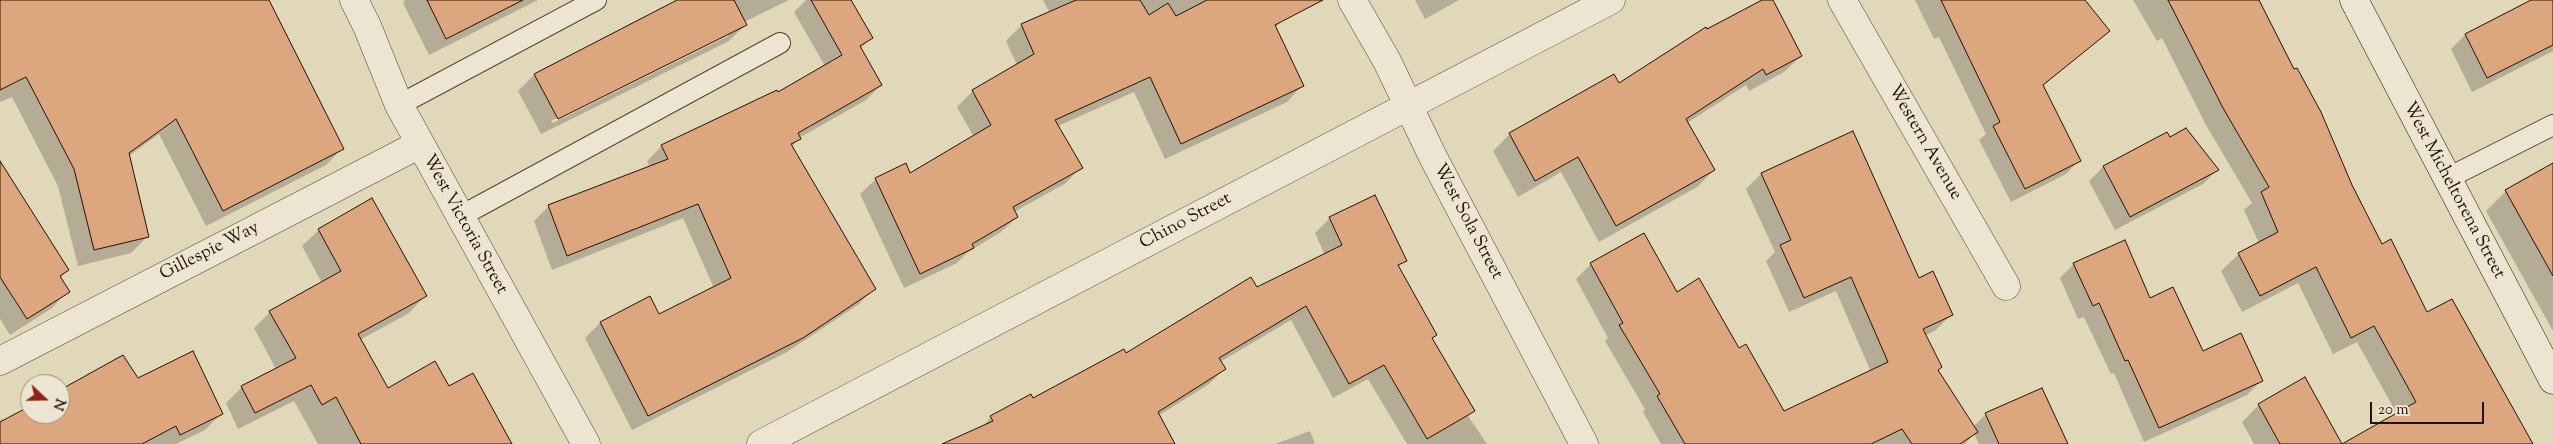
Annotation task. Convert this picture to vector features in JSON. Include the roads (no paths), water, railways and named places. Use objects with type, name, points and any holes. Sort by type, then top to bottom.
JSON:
[{"type":"street","name":"West Victoria Street","points":[[354,0],[367,26],[399,105],[459,217],[586,444]]},
{"type":"street","name":"West Sola Street","points":[[1352,0],[1387,61],[1433,157],[1584,444]]},
{"type":"street","name":"Chino Street","points":[[761,444],[1610,0]]},
{"type":"street","name":"Western Avenue","points":[[1842,0],[2006,286]]},
{"type":"street","name":"West Micheltorena Street","points":[[2354,0],[2446,179],[2553,380]]},
{"type":"street","name":"Gillespie Way","points":[[0,361],[420,144]]},
{"type":"lane","points":[[399,105],[596,0]]},
{"type":"lane","points":[[459,217],[780,43]]},
{"type":"lane","points":[[2446,179],[2553,125]]}]
